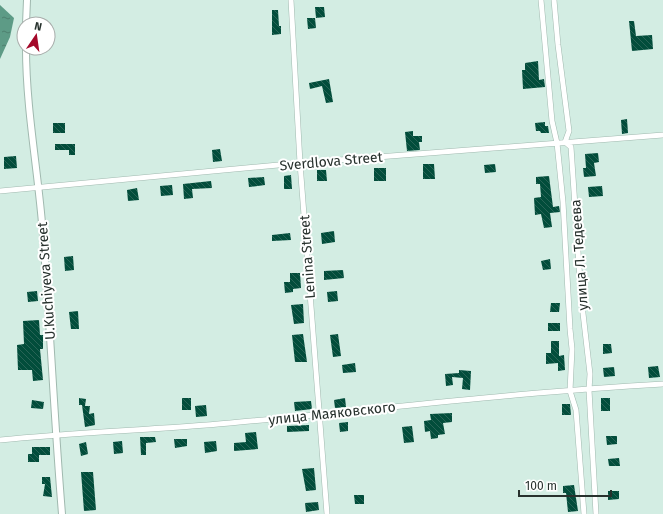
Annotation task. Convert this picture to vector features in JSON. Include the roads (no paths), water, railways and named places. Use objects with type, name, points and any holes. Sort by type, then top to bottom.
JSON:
[{"type":"street","points":[[26,16],[27,0]]},
{"type":"street","name":"Lenina Street","points":[[291,0],[300,163],[326,514]]},
{"type":"street","name":"улица Л. Тедеева","points":[[541,0],[552,121],[557,144],[563,202],[572,349],[570,391],[576,410],[584,514]]},
{"type":"street","name":"улица Л. Тедеева","points":[[554,0],[569,131],[566,142],[571,147],[582,296],[590,374],[589,390],[596,514]]},
{"type":"street","name":"U.Kuchiyeva Street","points":[[26,56],[26,70],[39,187],[48,304],[55,434],[62,514]]},
{"type":"street","name":"Sverdlova Street","points":[[0,191],[300,163],[663,135]]},
{"type":"street","name":"улица Маяковского","points":[[0,440],[55,434],[106,433],[663,384]]},
{"type":"water","points":[[0,5],[14,18],[10,37],[0,59]]}]
